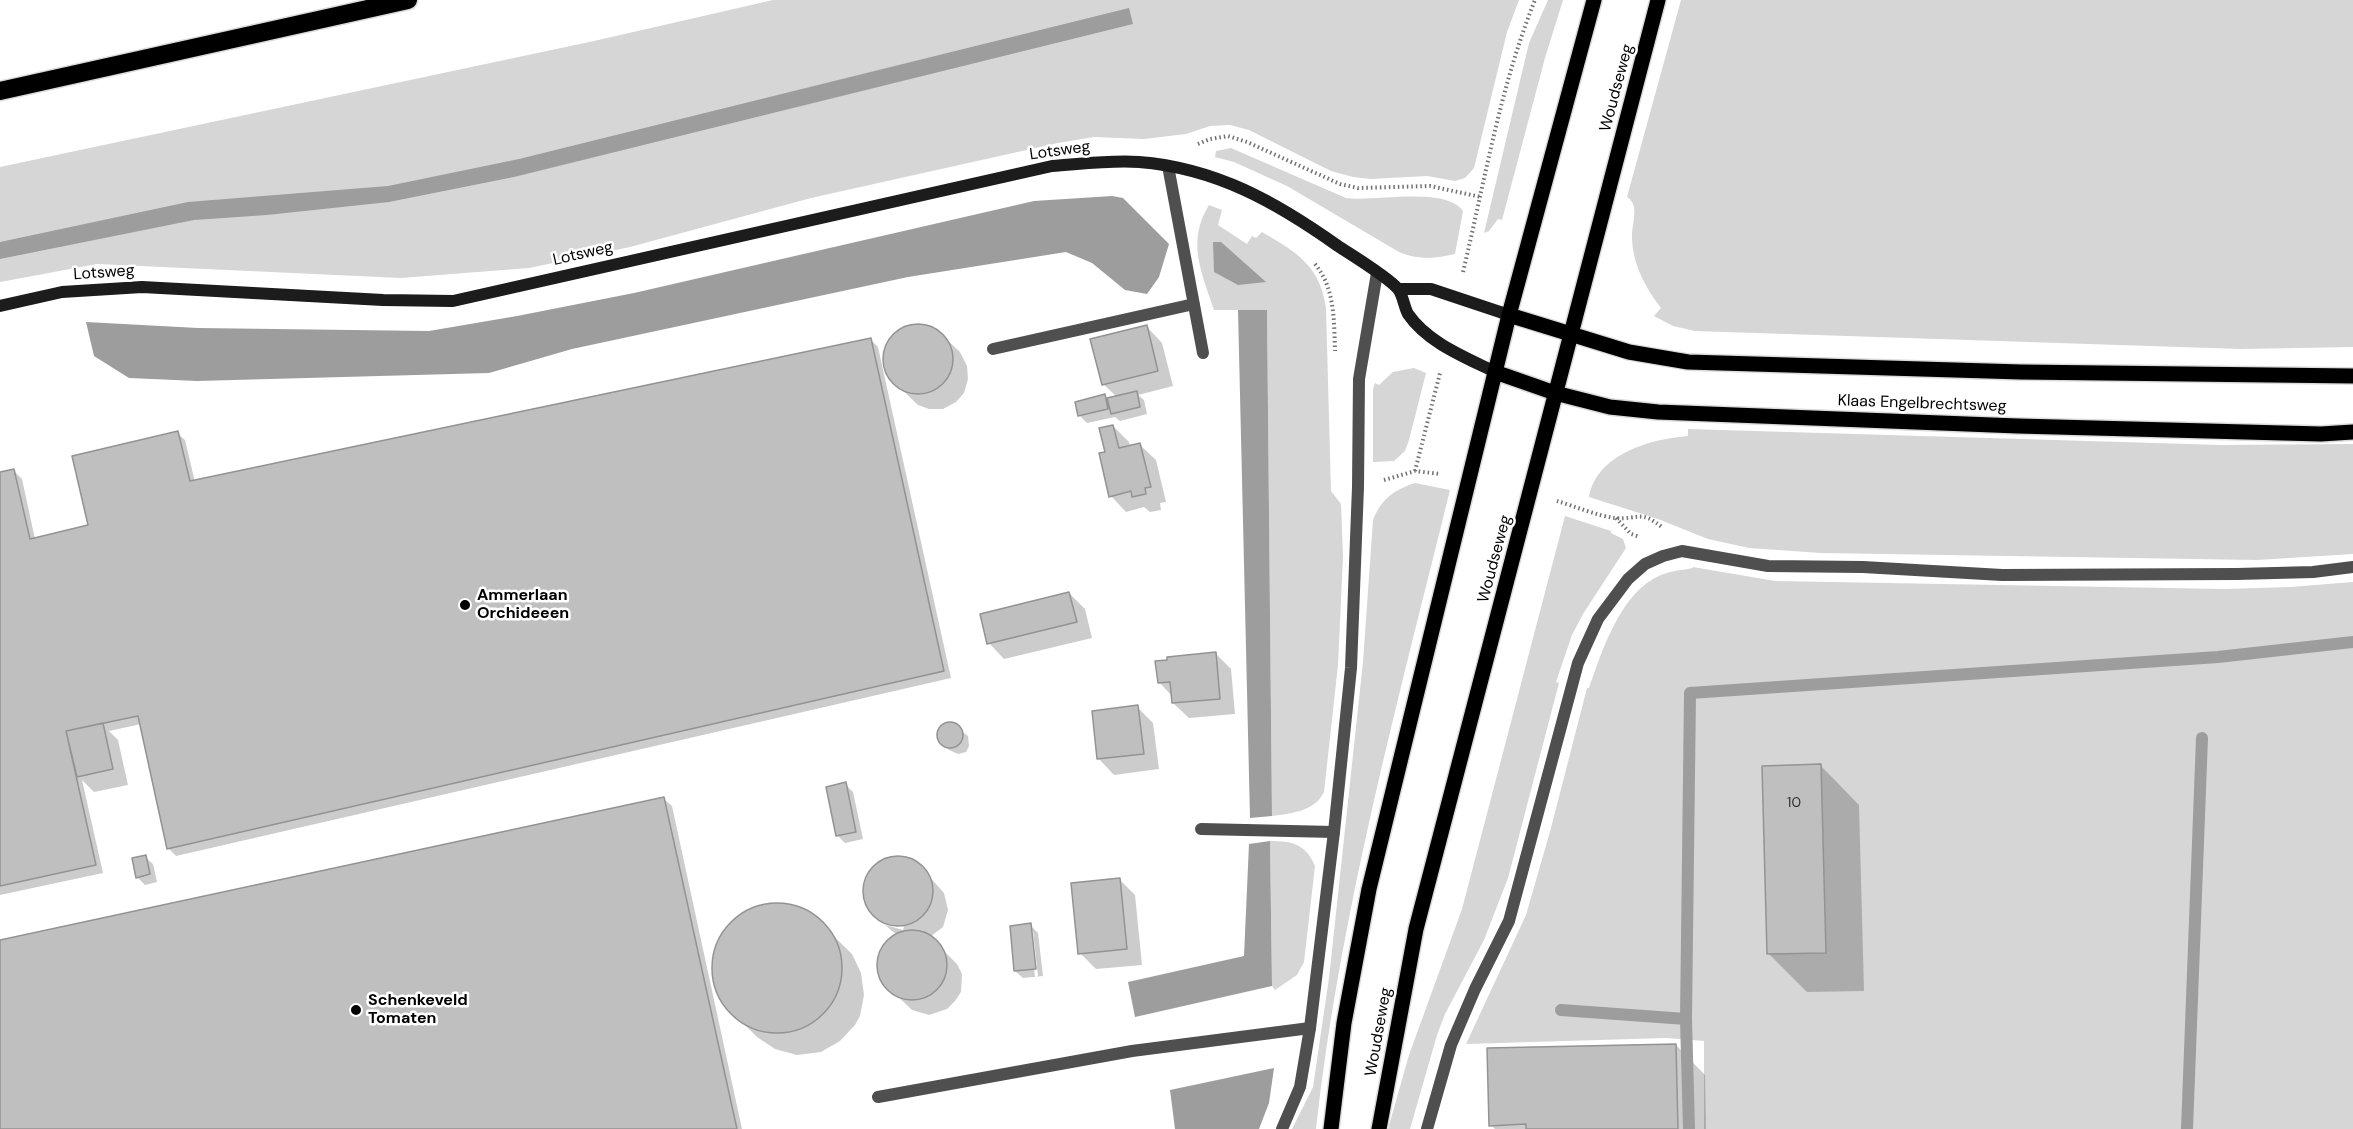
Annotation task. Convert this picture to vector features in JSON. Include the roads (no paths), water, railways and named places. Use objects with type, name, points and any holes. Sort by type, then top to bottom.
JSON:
[{"type":"highway","points":[[0,91],[408,0]]},
{"type":"main road","name":"Woudseweg","points":[[1331,1129],[1344,1023],[1369,889],[1509,315],[1594,0]]},
{"type":"main road","name":"Woudseweg","points":[[1379,1129],[1416,929],[1658,0]]},
{"type":"main road","points":[[1509,315],[1629,352],[1688,362],[2021,372],[2353,376]]},
{"type":"main road","name":"Klaas Engelbrechtsweg","points":[[1495,372],[1555,393],[1610,407],[1658,412],[2018,426],[2321,434],[2353,432]]},
{"type":"street","name":"Lotsweg","points":[[0,306],[62,292],[142,287],[383,300],[453,301],[1052,166],[1108,161],[1168,166],[1205,173],[1239,185],[1301,219],[1377,273],[1398,289],[1408,313],[1423,331],[1445,347],[1495,372]]},
{"type":"street","points":[[1168,166],[1203,353]]},
{"type":"street","points":[[1282,1129],[1300,1087],[1310,1028],[1334,832],[1350,668],[1358,488],[1359,379],[1377,273]]},
{"type":"street","points":[[1398,289],[1431,289],[1509,315]]},
{"type":"street","points":[[993,349],[1194,304]]},
{"type":"street","points":[[1426,1129],[1451,1045],[1475,989],[1509,921],[1582,654],[1598,619],[1628,579],[1646,564],[1663,556],[1682,552],[1768,566],[1863,567],[2002,575],[2237,574],[2313,572],[2353,567]]},
{"type":"street","points":[[1201,829],[1334,832]]},
{"type":"street","points":[[878,1097],[1132,1051],[1310,1028]]},
{"type":"waterway","points":[[1689,1129],[1686,1019],[1690,693],[2218,657],[2353,642]]},
{"type":"waterway","points":[[2187,1129],[2202,738]]},
{"type":"waterway","points":[[1561,1010],[1686,1019]]},
{"type":"place","name":"Ammerlaan Orchideeen","points":[[465,605]]},
{"type":"place","name":"Schenkeveld Tomaten","points":[[356,1010]]}]
